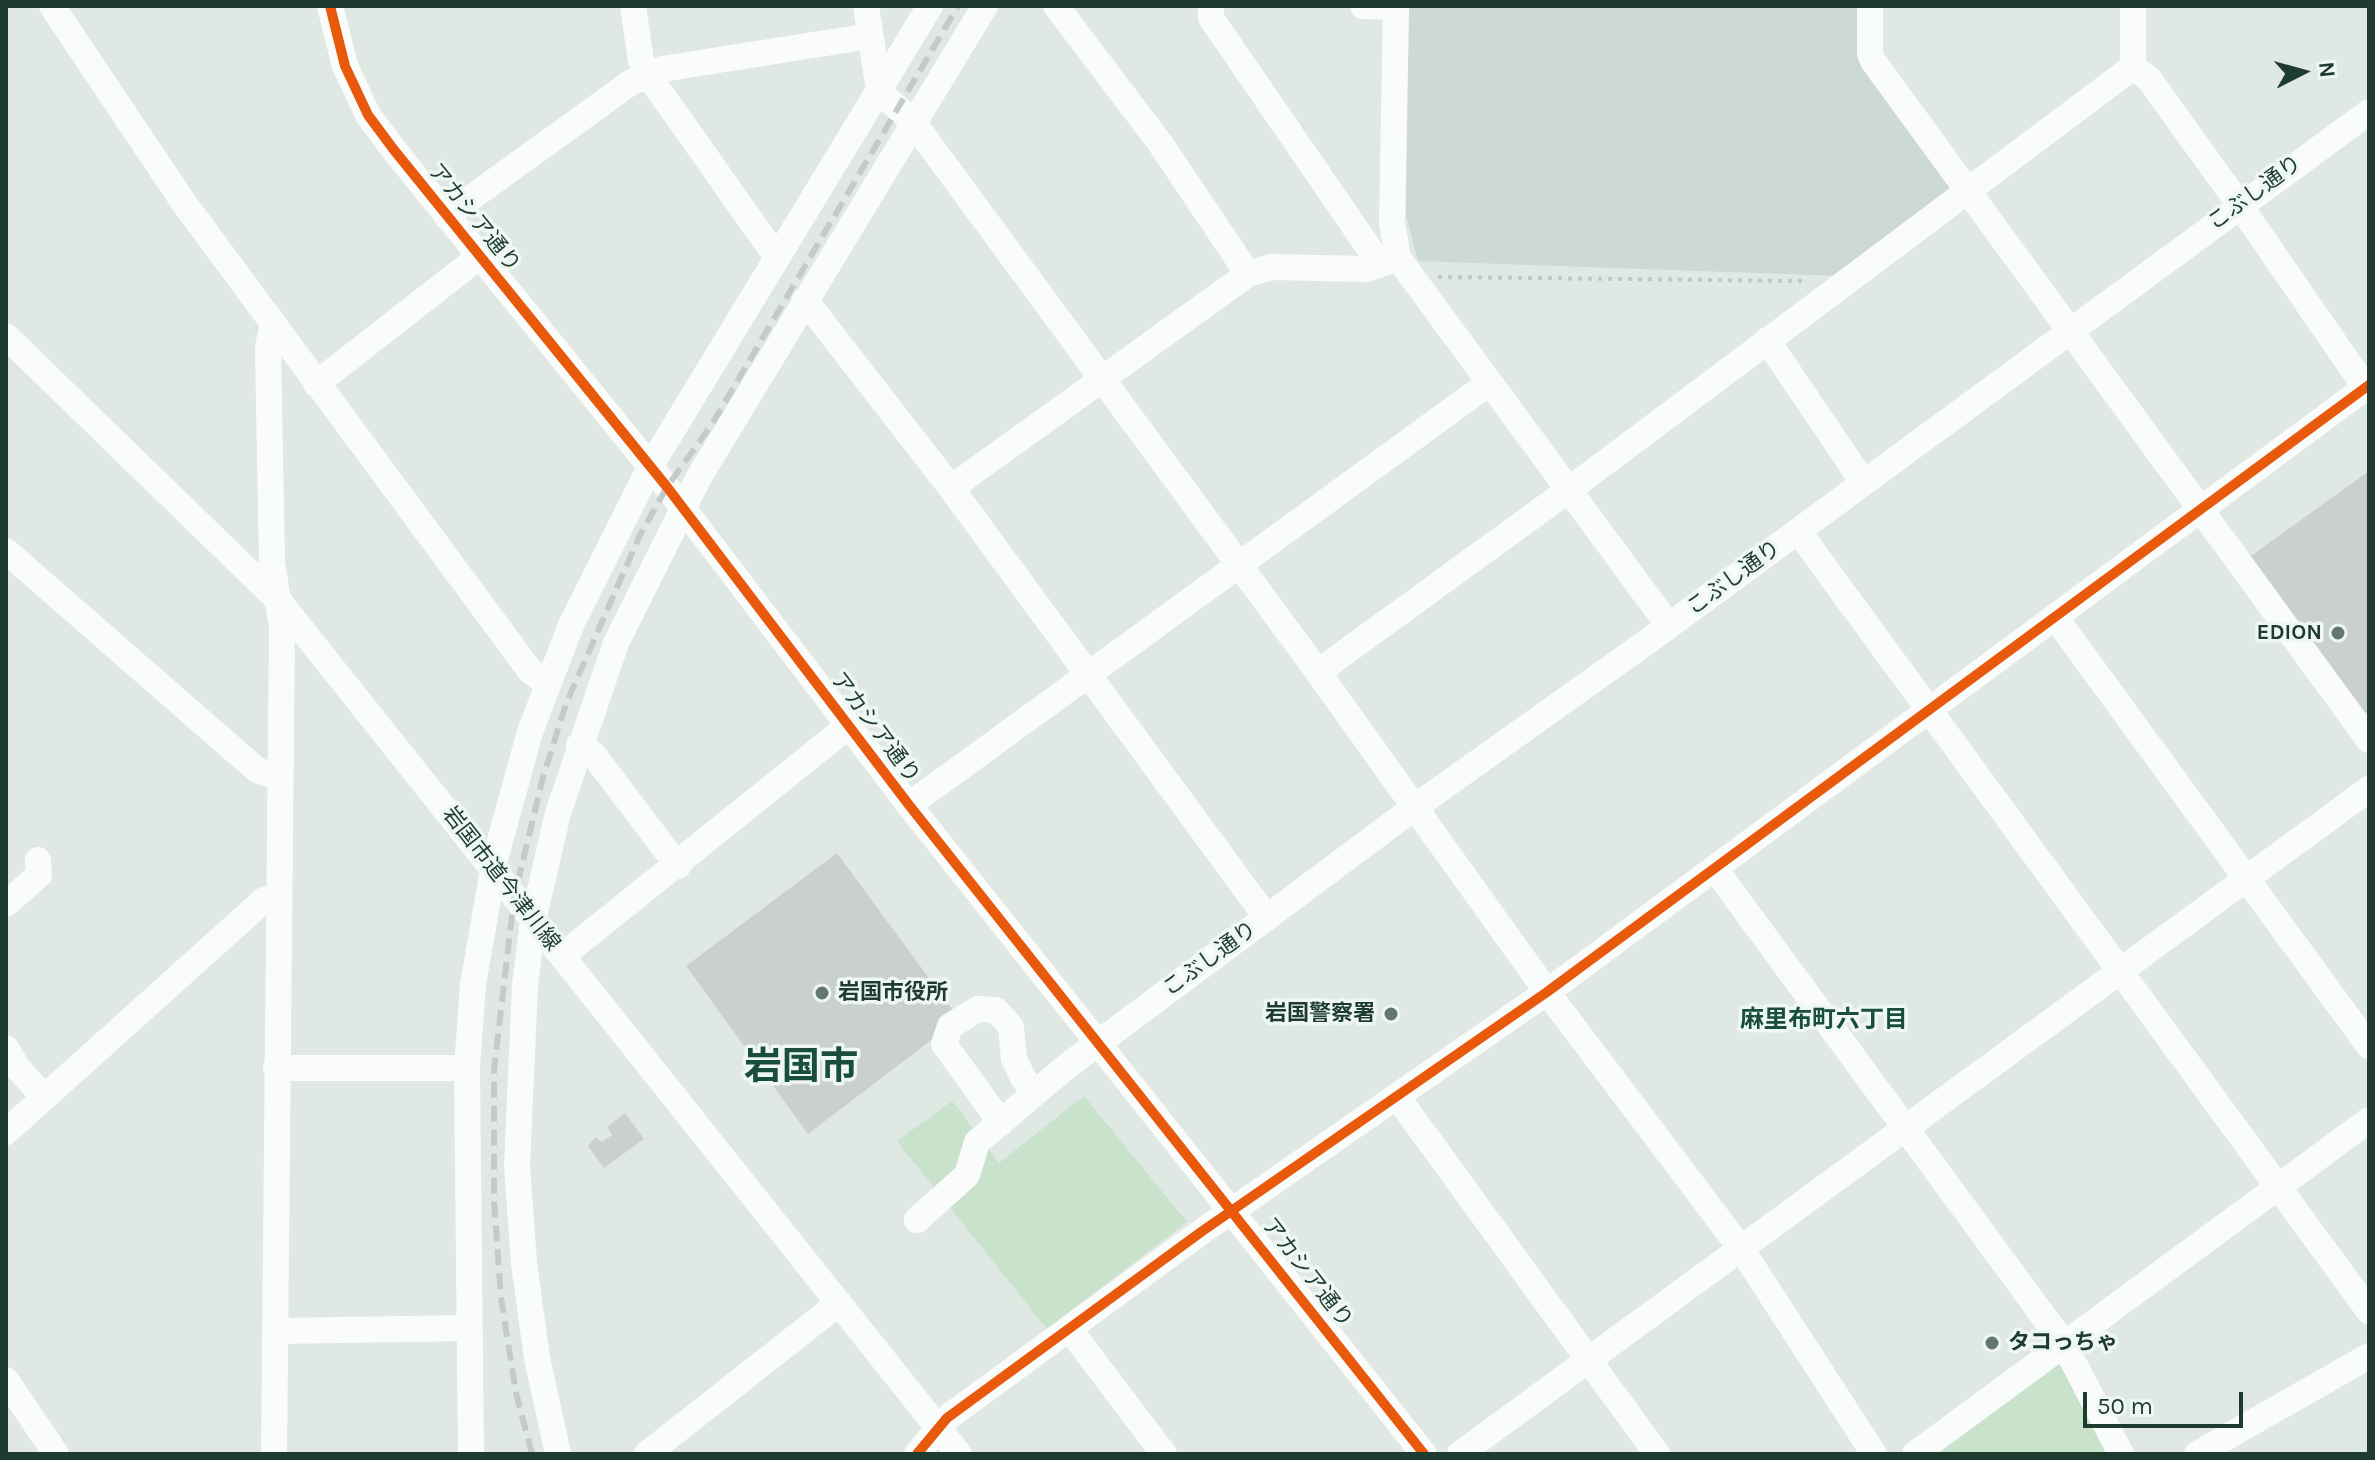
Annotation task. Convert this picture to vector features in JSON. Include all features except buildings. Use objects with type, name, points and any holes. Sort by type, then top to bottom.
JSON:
[{"type":"street","points":[[52,6],[184,203],[316,384],[531,672],[547,682]]},
{"type":"street","name":"アカシア通り","points":[[330,6],[345,66],[368,115],[683,508],[909,805],[1424,1454]]},
{"type":"street","points":[[633,6],[641,61],[648,75],[776,256]]},
{"type":"street","points":[[866,6],[879,91],[913,122],[1318,672],[1547,992],[1742,1250],[1874,1454]]},
{"type":"street","points":[[471,1454],[467,1068],[473,984],[493,868],[520,764],[547,682],[591,580],[650,467],[930,6]]},
{"type":"street","points":[[558,1454],[537,1358],[524,1263],[517,1166],[518,1075],[533,921],[558,813],[616,643],[683,508],[805,300],[985,6]]},
{"type":"street","points":[[1056,6],[1160,143],[1248,274]]},
{"type":"street","points":[[1211,6],[1211,18],[1389,261],[1420,289],[1669,626]]},
{"type":"street","points":[[1363,6],[1396,6],[1389,261]]},
{"type":"street","points":[[1870,6],[1873,61],[1966,193],[2369,740]]},
{"type":"street","points":[[2133,6],[2133,67]]},
{"type":"street","points":[[446,216],[630,83],[662,69],[870,36]]},
{"type":"street","points":[[1318,672],[1570,489],[2133,67]]},
{"type":"street","points":[[917,1454],[947,1418],[1547,992],[2367,386],[2149,79],[2133,67]]},
{"type":"street","name":"こぶし通り","points":[[917,1220],[967,1175],[977,1142],[1035,1092],[1415,807],[1669,626],[2239,204],[2369,112]]},
{"type":"street","points":[[316,384],[480,256]]},
{"type":"street","points":[[951,488],[1248,274],[1271,267],[1367,269],[1389,261]]},
{"type":"street","points":[[805,300],[951,488],[1267,918]]},
{"type":"street","points":[[273,323],[268,347],[272,562],[282,628],[274,1454]]},
{"type":"street","name":"岩国市道今津川線","points":[[6,336],[279,601],[959,1454]]},
{"type":"street","points":[[1767,340],[1863,482]]},
{"type":"street","points":[[909,805],[1489,383]]},
{"type":"street","points":[[1798,531],[2119,974],[2369,1311]]},
{"type":"street","points":[[6,551],[257,770],[280,778]]},
{"type":"street","points":[[2055,617],[2369,1046]]},
{"type":"street","points":[[562,956],[678,866],[848,726]]},
{"type":"street","points":[[579,745],[593,754],[678,866]]},
{"type":"street","points":[[1460,1454],[1909,1129],[2369,789]]},
{"type":"street","points":[[6,904],[39,875],[38,860]]},
{"type":"street","points":[[1715,869],[2064,1344],[2121,1454]]},
{"type":"street","points":[[6,1132],[264,900],[278,896]]},
{"type":"street","points":[[996,1126],[944,1044],[950,1026],[978,1009],[996,1010],[1011,1027],[1014,1059],[1023,1078],[1035,1092]]},
{"type":"street","points":[[6,1048],[17,1067],[44,1097]]},
{"type":"street","points":[[276,1068],[467,1068]]},
{"type":"street","points":[[1398,1098],[1657,1454]]},
{"type":"street","points":[[1915,1454],[2369,1120]]},
{"type":"street","points":[[647,1454],[839,1303]]},
{"type":"street","points":[[276,1331],[469,1328]]},
{"type":"street","points":[[1070,1330],[1164,1454]]},
{"type":"street","points":[[2197,1454],[2369,1356]]},
{"type":"street","points":[[6,1380],[56,1454]]},
{"type":"path","points":[[1420,289],[1441,274],[1847,282]]},
{"type":"shaded area","points":[[1409,6],[1862,6],[1862,60],[1954,193],[1841,276],[1418,261],[1406,215]]},
{"type":"green space","points":[[1084,1096],[1187,1222],[1047,1329],[897,1141],[952,1101],[999,1163]]},
{"type":"green space","points":[[2060,1360],[2110,1454],[1933,1454]]},
{"type":"railway","points":[[532,1454],[516,1393],[501,1298],[494,1201],[494,1070],[514,898],[543,777],[566,704],[640,535],[667,487],[712,424],[958,6]]},
{"type":"cycle path","points":[[330,6],[345,66],[368,115],[394,150],[667,487],[909,805],[1424,1454]]},
{"type":"cycle path","points":[[917,1454],[947,1418],[1201,1232],[1547,992],[2369,385]]},
{"type":"place","name":"EDION","points":[[2338,633]]},
{"type":"place","name":"岩国市役所","points":[[822,993]]},
{"type":"place","name":"岩国警察署","points":[[1391,1014]]},
{"type":"place","name":"タコっちゃ","points":[[1992,1343]]},
{"type":"district","name":"麻里布町六丁目","points":[[1824,1020]]},
{"type":"district","name":"岩国市","points":[[801,1068]]}]
